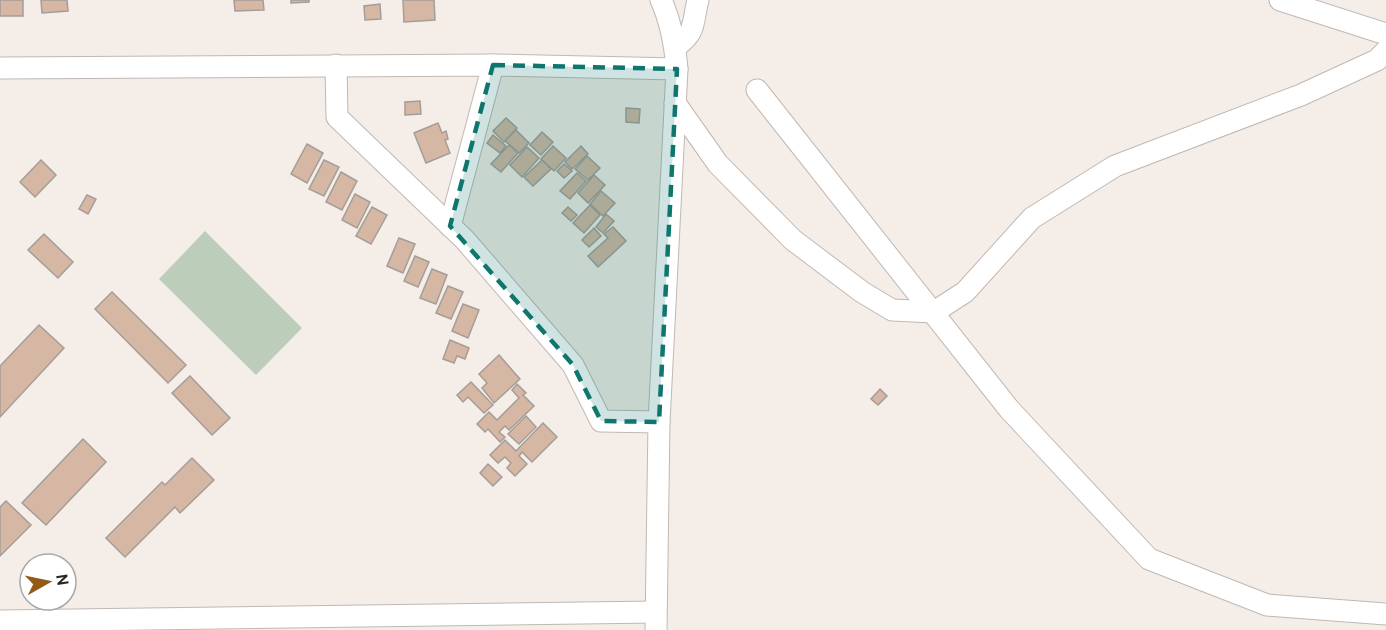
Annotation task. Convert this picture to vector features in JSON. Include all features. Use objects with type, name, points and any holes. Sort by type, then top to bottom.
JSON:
[{"type":"street","points":[[0,621],[658,624],[659,422],[677,69],[675,47],[661,0]]},
{"type":"street","points":[[675,47],[683,41],[694,25],[698,0]]},
{"type":"street","points":[[1280,0],[1386,34]]},
{"type":"street","points":[[675,103],[717,164],[793,240],[862,292],[892,310],[934,312],[965,292],[1032,218],[1115,166],[1301,95],[1377,60],[1386,51]]},
{"type":"street","points":[[336,65],[337,117],[465,240],[573,365],[601,421],[659,422]]},
{"type":"street","points":[[0,68],[493,65],[677,69]]},
{"type":"street","points":[[450,226],[493,65]]},
{"type":"street","points":[[758,90],[1009,409],[1149,559],[1267,604],[1386,614]]},
{"type":"highlighted area","points":[[493,65],[677,69],[659,422],[601,421],[573,365],[450,226]]},
{"type":"green space","points":[[205,231],[302,328],[256,375],[159,279]]},
{"type":"building","points":[[0,0],[23,0],[23,16],[0,16]]},
{"type":"building","points":[[41,0],[67,0],[68,11],[42,13]]},
{"type":"building","points":[[234,0],[263,0],[264,10],[235,11]]},
{"type":"building","points":[[291,0],[309,0],[309,2],[291,3]]},
{"type":"building","points":[[403,0],[434,0],[435,20],[404,22]]},
{"type":"building","points":[[380,4],[381,19],[365,20],[364,6]]},
{"type":"building","points":[[420,101],[421,114],[405,115],[405,102]]},
{"type":"building","points":[[626,108],[640,109],[639,123],[626,122]]},
{"type":"building","points":[[506,118],[517,128],[504,142],[493,131]]},
{"type":"building","points":[[438,123],[442,133],[446,131],[448,139],[445,140],[450,153],[426,163],[414,133]]},
{"type":"building","points":[[516,130],[529,143],[519,153],[505,141]]},
{"type":"building","points":[[542,132],[553,142],[541,155],[530,145]]},
{"type":"building","points":[[493,135],[506,146],[500,153],[487,143]]},
{"type":"building","points":[[307,144],[323,153],[307,183],[291,174]]},
{"type":"building","points":[[509,145],[518,153],[501,172],[491,164]]},
{"type":"building","points":[[553,146],[566,158],[554,171],[541,159]]},
{"type":"building","points":[[581,146],[588,154],[572,169],[565,162]]},
{"type":"building","points":[[527,147],[539,158],[522,177],[510,165]]},
{"type":"building","points":[[587,156],[600,168],[588,180],[575,169]]},
{"type":"building","points":[[41,160],[56,175],[35,197],[20,182]]},
{"type":"building","points":[[324,160],[339,167],[324,196],[309,189]]},
{"type":"building","points":[[542,160],[551,169],[533,186],[524,177]]},
{"type":"building","points":[[564,164],[572,171],[564,178],[557,171]]},
{"type":"building","points":[[341,172],[357,181],[342,210],[326,202]]},
{"type":"building","points":[[577,173],[586,181],[570,199],[560,191]]},
{"type":"building","points":[[594,175],[605,185],[588,203],[578,193]]},
{"type":"building","points":[[601,191],[615,203],[603,216],[590,204]]},
{"type":"building","points":[[355,194],[370,202],[357,228],[342,220]]},
{"type":"building","points":[[87,195],[96,199],[88,214],[79,209]]},
{"type":"building","points":[[590,205],[600,215],[584,233],[573,223]]},
{"type":"building","points":[[372,207],[387,215],[371,244],[356,236]]},
{"type":"building","points":[[568,207],[577,215],[571,221],[562,213]]},
{"type":"building","points":[[606,214],[614,221],[603,233],[596,227]]},
{"type":"building","points":[[613,227],[626,241],[598,267],[588,256],[608,238],[604,234]]},
{"type":"building","points":[[594,228],[601,236],[589,247],[582,240]]},
{"type":"building","points":[[44,234],[73,262],[58,278],[28,250]]},
{"type":"building","points":[[399,238],[415,244],[403,273],[387,266]]},
{"type":"building","points":[[415,256],[429,262],[418,287],[404,281]]},
{"type":"building","points":[[432,269],[447,275],[436,304],[420,298]]},
{"type":"building","points":[[448,286],[463,292],[451,319],[436,313]]},
{"type":"building","points":[[112,292],[186,365],[168,383],[95,309]]},
{"type":"building","points":[[463,304],[479,310],[468,338],[452,331]]},
{"type":"building","points":[[39,325],[64,348],[0,417],[0,366]]},
{"type":"building","points":[[450,340],[469,348],[465,359],[457,356],[454,363],[443,359]]},
{"type":"building","points":[[499,355],[520,379],[494,403],[482,388],[487,383],[479,374]]},
{"type":"building","points":[[190,376],[230,418],[212,435],[172,393]]},
{"type":"building","points":[[471,382],[493,405],[484,413],[468,397],[463,402],[457,395]]},
{"type":"building","points":[[517,384],[526,393],[523,395],[534,406],[509,430],[505,426],[499,432],[505,437],[500,442],[488,429],[485,432],[477,424],[489,412],[497,420],[519,398],[512,390]]},
{"type":"building","points":[[880,389],[887,396],[878,405],[871,399]]},
{"type":"building","points":[[526,416],[536,427],[519,444],[508,434]]},
{"type":"building","points":[[543,423],[557,437],[532,462],[522,452],[519,456],[527,464],[515,476],[507,468],[511,463],[505,457],[498,463],[490,455],[505,440],[516,451]]},
{"type":"building","points":[[83,439],[106,462],[46,525],[22,503]]},
{"type":"building","points":[[192,458],[214,480],[180,513],[175,507],[125,557],[106,538],[162,482],[165,485]]},
{"type":"building","points":[[488,464],[502,477],[493,486],[480,473]]},
{"type":"building","points":[[6,501],[31,525],[0,556],[0,507]]}]
